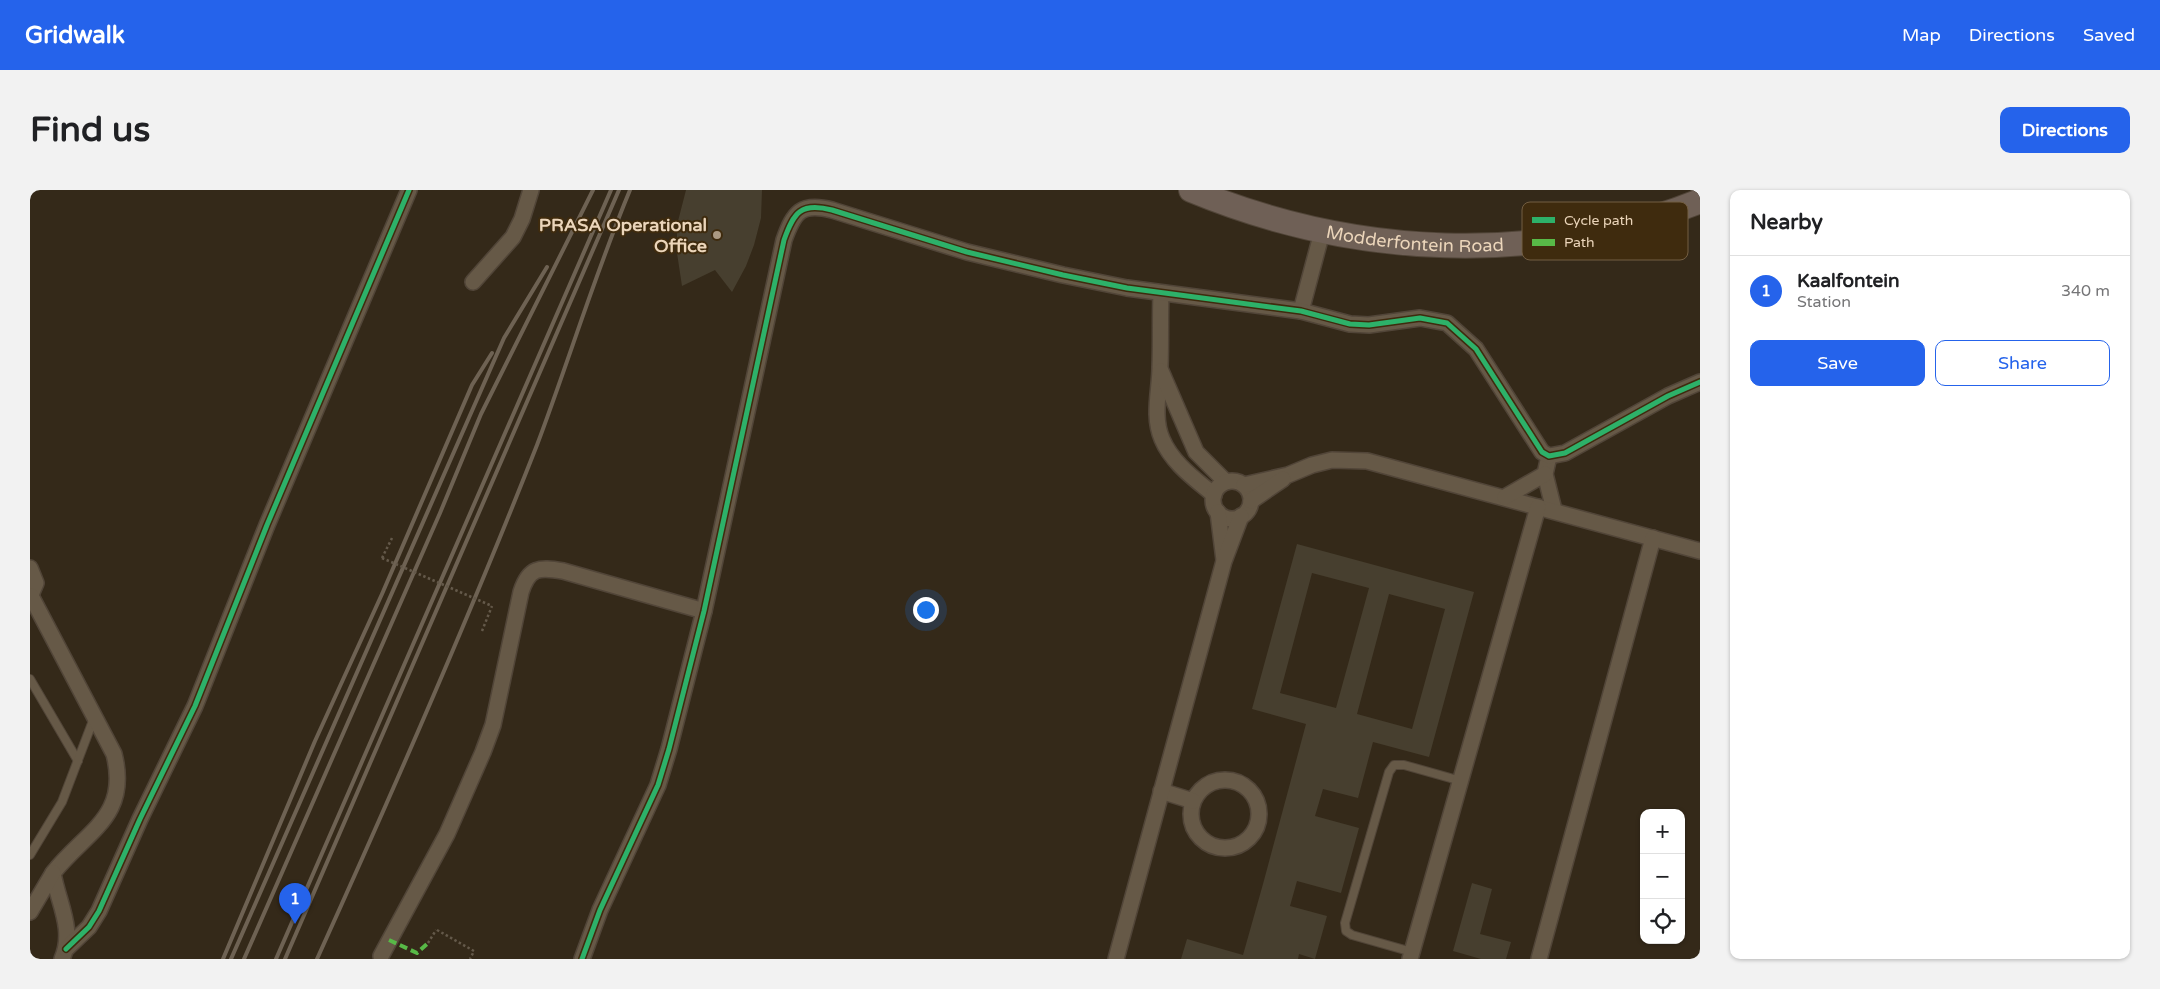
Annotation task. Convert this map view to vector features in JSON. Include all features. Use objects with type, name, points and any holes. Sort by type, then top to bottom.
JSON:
[{"type":"main road","name":"Modderfontein Road","points":[[1192,190],[1231,206],[1322,232],[1370,240],[1461,247],[1522,243]]},
{"type":"main road","name":"Modderfontein Road","points":[[1688,205],[1700,201]]},
{"type":"street","points":[[64,954],[89,927],[99,911],[140,819],[195,706],[266,525],[409,190]]},
{"type":"street","points":[[473,282],[513,237],[522,219],[530,190]]},
{"type":"street","points":[[582,959],[600,910],[658,785],[669,749],[704,611],[784,240],[792,221],[800,211],[813,206],[820,207],[967,252],[1063,275],[1160,294],[1301,311],[1335,321],[1360,325],[1420,318],[1447,323],[1476,349],[1542,452],[1549,456],[1565,453],[1668,396],[1700,382]]},
{"type":"street","points":[[1301,311],[1322,232]]},
{"type":"street","points":[[1160,294],[1158,421],[1164,442],[1177,462],[1214,495]]},
{"type":"street","points":[[1160,369],[1196,452],[1226,482]]},
{"type":"street","points":[[1164,442],[1186,432]]},
{"type":"street","points":[[1549,456],[1545,474],[1554,510]]},
{"type":"street","points":[[1244,485],[1288,475],[1332,460],[1367,461],[1700,551]]},
{"type":"street","points":[[1505,497],[1545,474]]},
{"type":"street","points":[[1218,512],[1229,518],[1241,516],[1246,512],[1251,501],[1288,475]]},
{"type":"street","points":[[1224,561],[1218,512],[1213,501],[1216,489],[1226,482],[1238,482],[1244,485],[1251,501]]},
{"type":"street","points":[[1411,956],[1538,507]]},
{"type":"street","points":[[1116,959],[1224,561],[1241,516]]},
{"type":"street","points":[[1538,959],[1653,538]]},
{"type":"street","points":[[30,568],[36,583],[31,597],[114,754],[118,769],[116,797],[110,812],[53,873],[30,912]]},
{"type":"street","points":[[382,956],[447,834],[483,752],[493,725],[521,592],[530,574],[536,569],[547,568],[563,571],[704,611]]},
{"type":"street","points":[[1220,779],[1232,780],[1248,788],[1258,803],[1260,815],[1258,827],[1243,844],[1231,848],[1219,848],[1208,844],[1192,826],[1190,814],[1193,801],[1199,790],[1209,783],[1220,779]]},
{"type":"street","points":[[1161,791],[1193,801]]},
{"type":"street","points":[[53,873],[68,931],[64,954]]},
{"type":"lane","points":[[30,680],[78,761]]},
{"type":"lane","points":[[30,855],[62,802],[94,716]]},
{"type":"lane","points":[[1411,956],[1352,936],[1346,931],[1345,923],[1389,772],[1394,765],[1404,765],[1461,781]]},
{"type":"path","points":[[392,538],[382,558],[492,606],[482,630]]},
{"type":"path","points":[[428,943],[436,930],[474,951],[470,959]]},
{"type":"building","name":"PRASA Operational Office","points":[[686,190],[762,190],[761,218],[754,245],[746,266],[732,292],[715,270],[682,286],[677,253],[677,225]]},
{"type":"building","points":[[1297,544],[1474,592],[1429,757],[1373,742],[1358,798],[1323,789],[1315,816],[1359,828],[1341,893],[1297,881],[1290,906],[1327,916],[1315,959],[1299,954],[1298,959],[1181,959],[1187,939],[1243,955],[1306,724],[1252,709]],"holes":[[[1312,573],[1369,588],[1336,708],[1280,693]],[[1389,594],[1445,609],[1412,729],[1357,714]]]},
{"type":"building","points":[[1472,883],[1492,889],[1480,934],[1511,942],[1506,959],[1481,959],[1453,951]]},
{"type":"railway","points":[[244,959],[440,513],[481,414],[593,190]]},
{"type":"railway","points":[[276,959],[611,190]]},
{"type":"railway","points":[[285,959],[619,190]]},
{"type":"railway","points":[[317,959],[485,574],[537,445],[605,253],[630,190]]},
{"type":"railway","points":[[231,959],[504,338],[547,267]]},
{"type":"railway","points":[[223,959],[315,741],[382,594],[472,385],[492,353]]},
{"type":"marked path","points":[[389,940],[417,953],[428,943]]},
{"type":"cycle path","points":[[66,949],[89,927],[99,911],[140,819],[195,706],[267,525],[409,190]]},
{"type":"cycle path","points":[[582,959],[600,910],[658,785],[669,749],[704,611],[784,240],[791,222],[800,212],[813,207],[832,210],[967,252],[1127,288],[1301,311],[1350,324],[1369,325],[1420,318],[1447,323],[1476,349],[1542,452],[1549,456],[1565,453],[1668,396],[1700,382]]},
{"type":"place","name":"PRASA Operational Office","points":[[717,235]]},
{"type":"place","name":"Kaalfontein","points":[[295,924]]}]
